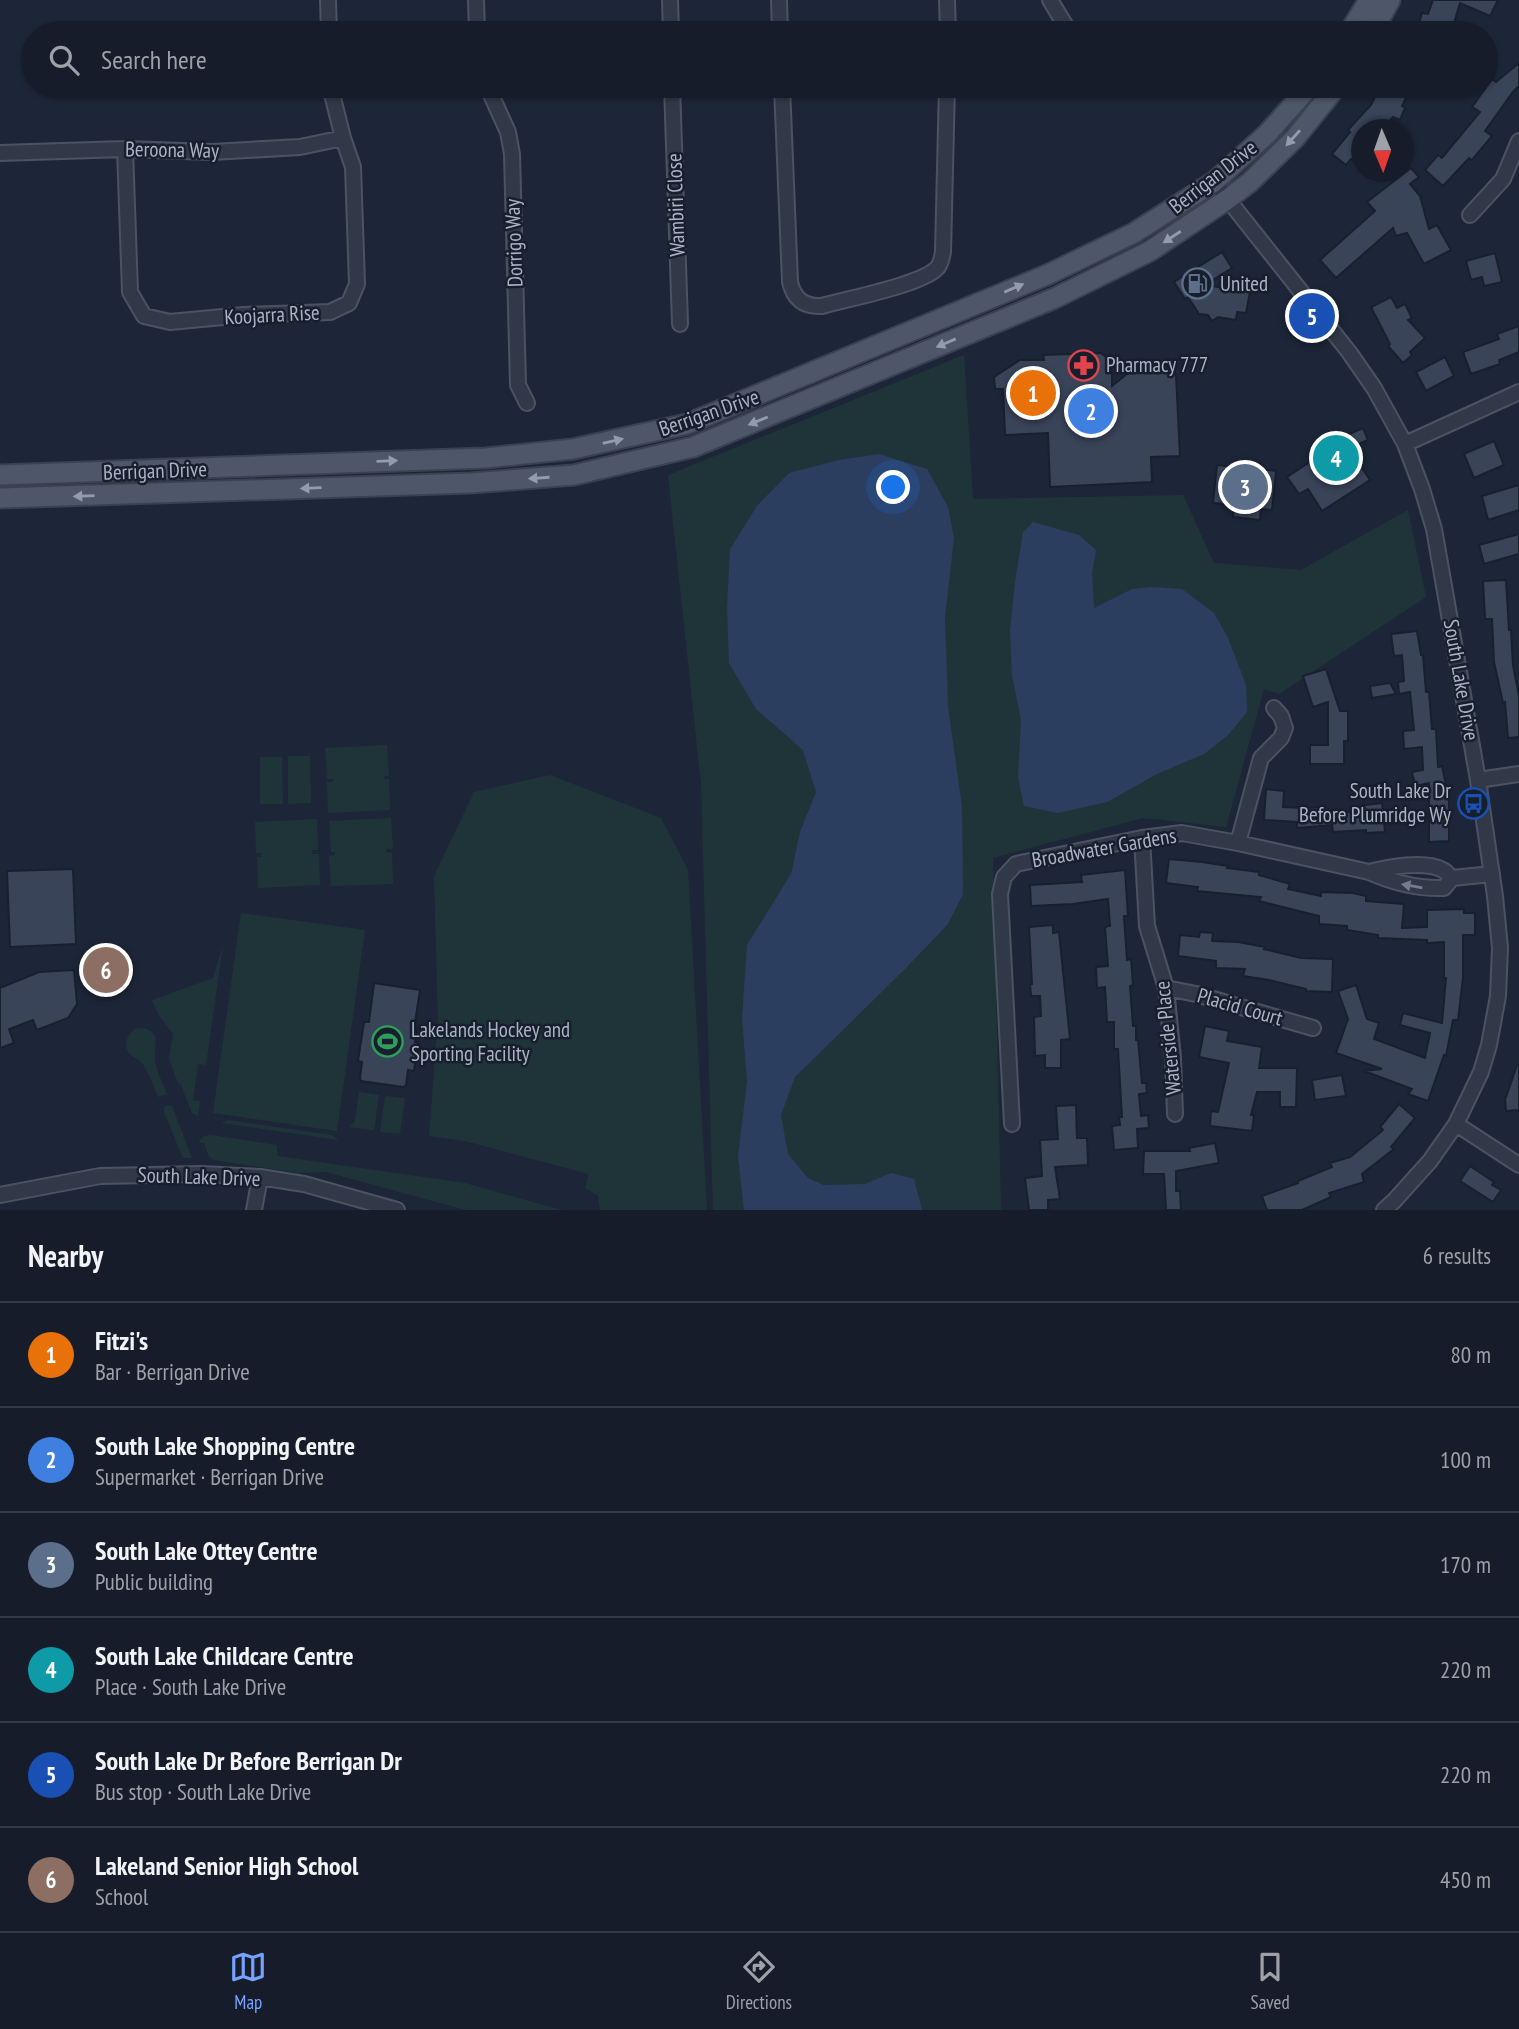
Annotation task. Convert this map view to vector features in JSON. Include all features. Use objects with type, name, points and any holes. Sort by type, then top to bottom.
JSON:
[{"type":"main road","points":[[1356,21],[1369,0]]},
{"type":"main road","points":[[1379,21],[1390,0]]},
{"type":"main road","name":"Berrigan Drive","points":[[0,475],[486,458],[573,449],[687,424],[1049,274],[1134,233],[1214,182],[1267,134],[1300,98]]},
{"type":"main road","name":"Berrigan Drive","points":[[0,498],[471,483],[574,475],[693,447],[1055,298],[1150,251],[1251,182],[1287,146],[1328,98]]},
{"type":"main road","points":[[972,306],[982,328]]},
{"type":"street","points":[[328,0],[329,21]]},
{"type":"street","points":[[476,0],[477,21]]},
{"type":"street","points":[[670,0],[671,21]]},
{"type":"street","points":[[779,0],[780,21]]},
{"type":"street","points":[[947,0],[948,21]]},
{"type":"street","points":[[1050,0],[1063,21]]},
{"type":"street","name":"Koojarra Rise","points":[[125,149],[130,292],[144,316],[170,323],[244,315],[330,312],[349,303],[357,284],[353,167],[333,98]]},
{"type":"street","name":"Dorrigo Way","points":[[492,98],[508,132],[512,155],[519,385],[527,403]]},
{"type":"street","name":"Wambiri Close","points":[[672,98],[680,324]]},
{"type":"street","points":[[782,98],[790,282],[797,298],[811,306],[822,306],[922,279],[937,268],[943,251],[947,98]]},
{"type":"street","name":"Beroona Way","points":[[0,153],[125,149],[225,151],[300,147],[343,138]]},
{"type":"street","points":[[1470,215],[1503,179],[1519,141]]},
{"type":"street","name":"South Lake Drive","points":[[1214,182],[1355,361],[1374,388],[1405,444],[1434,529],[1478,780],[1500,948],[1498,996],[1489,1045],[1481,1072],[1456,1124],[1430,1161],[1384,1210]]},
{"type":"street","points":[[1405,444],[1519,392]]},
{"type":"street","points":[[1238,843],[1261,758],[1281,737],[1284,728],[1281,716],[1274,708]]},
{"type":"street","points":[[1478,780],[1519,774]]},
{"type":"street","name":"Broadwater Gardens","points":[[1012,1124],[1001,930],[1002,882],[1016,864],[1142,838],[1182,833],[1369,872],[1396,883],[1424,888],[1444,888],[1452,878],[1492,874]]},
{"type":"street","name":"Waterside Place","points":[[1142,838],[1147,926],[1166,988],[1175,1114]]},
{"type":"street","name":"Broadwater Gardens","points":[[1369,872],[1411,865],[1442,869],[1452,878]]},
{"type":"street","name":"Placid Court","points":[[1166,988],[1313,1028]]},
{"type":"street","points":[[1456,1124],[1519,1165]]},
{"type":"street","name":"South Lake Drive","points":[[0,1195],[100,1175],[201,1174],[260,1177],[304,1184],[397,1210]]},
{"type":"street","points":[[254,1210],[260,1177]]},
{"type":"green space","points":[[964,355],[973,499],[1183,495],[1214,563],[1301,570],[1408,510],[1426,597],[1279,694],[1264,689],[1226,827],[1143,818],[993,858],[1001,1210],[713,1210],[701,784],[668,475]]},
{"type":"green space","points":[[387,745],[389,776],[384,779],[389,779],[390,810],[328,813],[327,782],[333,782],[333,779],[327,779],[325,748]]},
{"type":"green space","points":[[288,756],[310,756],[311,803],[288,804]]},
{"type":"green space","points":[[260,757],[282,757],[283,804],[260,804]]},
{"type":"green space","points":[[550,775],[661,818],[688,870],[707,1210],[600,1210],[598,1196],[585,1188],[589,1174],[465,1141],[429,1136],[438,1020],[434,876],[474,792]]},
{"type":"green space","points":[[391,818],[393,849],[386,849],[386,852],[392,853],[393,884],[331,886],[329,856],[335,855],[335,852],[331,852],[329,821]]},
{"type":"green space","points":[[317,819],[318,850],[312,850],[312,854],[319,854],[320,885],[258,888],[257,857],[261,857],[262,853],[256,853],[255,822]]},
{"type":"green space","points":[[241,913],[365,930],[337,1131],[213,1113]]},
{"type":"green space","points":[[223,945],[206,1065],[198,1064],[193,1100],[200,1101],[198,1116],[192,1113],[169,1059],[173,1034],[158,1014],[152,1000],[213,978]]},
{"type":"green space","points":[[138,1028],[151,1031],[154,1035],[155,1062],[167,1094],[158,1097],[143,1064],[126,1048],[131,1033]]},
{"type":"green space","points":[[359,1092],[379,1095],[374,1130],[349,1127],[355,1121]]},
{"type":"green space","points":[[385,1096],[405,1098],[400,1134],[380,1132]]},
{"type":"green space","points":[[172,1106],[192,1158],[183,1158],[164,1112],[164,1107]]},
{"type":"green space","points":[[228,1120],[332,1135],[339,1140],[221,1123]]},
{"type":"green space","points":[[210,1135],[277,1145],[277,1156],[465,1183],[561,1210],[466,1210],[326,1172],[300,1173],[213,1160],[209,1157],[204,1143],[199,1141]]},
{"type":"water","points":[[879,454],[927,469],[948,507],[954,538],[945,617],[948,706],[962,807],[963,894],[948,924],[795,1077],[781,1115],[788,1154],[808,1178],[823,1185],[865,1184],[891,1173],[914,1179],[922,1210],[744,1210],[738,1156],[747,1082],[742,1018],[747,945],[791,874],[800,832],[816,792],[803,750],[756,709],[729,663],[727,607],[730,549],[757,506],[789,473],[839,460]]},
{"type":"water","points":[[1033,522],[1079,535],[1096,550],[1092,573],[1094,608],[1132,589],[1153,587],[1182,589],[1214,613],[1228,638],[1246,685],[1247,712],[1228,735],[1204,754],[1157,774],[1107,802],[1058,813],[1024,806],[1018,777],[1021,720],[1012,675],[1010,631],[1023,532]]},
{"type":"building","points":[[1433,0],[1498,0],[1490,16],[1460,3],[1455,21],[1420,21],[1422,13],[1428,14]]},
{"type":"building","points":[[1519,63],[1519,86],[1485,131],[1492,136],[1472,160],[1469,158],[1443,186],[1425,170],[1438,155],[1442,158],[1480,112],[1472,107],[1478,98],[1498,98],[1498,80]]},
{"type":"building","points":[[1374,98],[1406,98],[1400,119],[1358,119]]},
{"type":"building","points":[[1351,127],[1351,159],[1346,165],[1332,154],[1350,132],[1348,130]]},
{"type":"building","points":[[1393,182],[1413,182],[1410,184],[1420,196],[1429,229],[1437,225],[1451,250],[1424,264],[1407,233],[1396,236],[1393,228],[1336,278],[1320,260],[1375,211],[1367,202]]},
{"type":"building","name":"United","points":[[1222,252],[1232,268],[1205,285],[1250,292],[1246,313],[1237,312],[1236,320],[1218,317],[1212,321],[1208,315],[1199,314],[1174,282]]},
{"type":"building","points":[[1495,253],[1502,282],[1484,286],[1482,277],[1471,280],[1466,261]]},
{"type":"building","points":[[1391,297],[1397,308],[1405,304],[1412,318],[1408,320],[1425,338],[1403,363],[1388,346],[1390,344],[1371,307]]},
{"type":"building","points":[[1519,326],[1519,352],[1499,360],[1500,364],[1471,374],[1463,352],[1499,339],[1497,334]]},
{"type":"building","points":[[1101,353],[1112,362],[1112,386],[1137,366],[1164,364],[1176,375],[1180,456],[1151,457],[1152,482],[1050,487],[1048,433],[1005,435],[1003,389],[995,389],[994,377],[1020,360],[1044,360],[1043,355]]},
{"type":"building","points":[[1445,357],[1454,376],[1426,391],[1416,372]]},
{"type":"building","points":[[1363,428],[1368,440],[1349,448],[1370,480],[1322,511],[1308,489],[1299,494],[1287,477],[1348,437],[1347,435]]},
{"type":"building","points":[[1494,441],[1504,465],[1474,478],[1464,454]]},
{"type":"building","points":[[1243,462],[1260,463],[1259,469],[1276,471],[1272,510],[1261,509],[1260,520],[1233,517],[1234,505],[1213,503],[1217,465],[1243,468]]},
{"type":"building","points":[[1519,485],[1519,510],[1488,520],[1482,496]]},
{"type":"building","points":[[1519,534],[1519,554],[1484,564],[1479,545]]},
{"type":"building","points":[[1506,580],[1509,630],[1519,696],[1519,737],[1508,738],[1505,702],[1503,703],[1494,662],[1492,619],[1485,619],[1483,581]]},
{"type":"building","points":[[1417,631],[1423,655],[1426,692],[1429,692],[1432,729],[1436,729],[1438,767],[1442,766],[1449,798],[1449,841],[1429,842],[1429,783],[1415,786],[1412,772],[1423,770],[1422,747],[1404,749],[1403,731],[1414,730],[1410,692],[1399,694],[1398,682],[1404,681],[1402,655],[1394,656],[1391,634]]},
{"type":"building","points":[[1326,669],[1340,711],[1348,711],[1348,741],[1344,741],[1344,764],[1310,764],[1310,745],[1328,745],[1328,702],[1313,707],[1303,676]]},
{"type":"building","points":[[1390,683],[1396,694],[1372,698],[1370,686]]},
{"type":"building","points":[[1266,789],[1284,791],[1283,807],[1326,807],[1327,813],[1364,811],[1364,805],[1382,803],[1385,832],[1333,832],[1332,825],[1297,828],[1297,822],[1264,820]]},
{"type":"building","points":[[1169,859],[1259,872],[1259,875],[1290,884],[1288,889],[1321,896],[1321,892],[1353,893],[1366,896],[1366,901],[1404,904],[1402,928],[1427,927],[1427,910],[1464,909],[1464,913],[1475,913],[1475,935],[1463,935],[1463,978],[1458,1020],[1453,1020],[1446,1056],[1444,1055],[1428,1101],[1408,1094],[1412,1089],[1364,1071],[1382,1069],[1336,1053],[1348,1019],[1338,991],[1356,985],[1367,1019],[1379,1023],[1374,1039],[1425,1058],[1430,1033],[1400,1025],[1403,1013],[1442,1023],[1446,978],[1444,942],[1378,938],[1378,935],[1347,930],[1347,926],[1319,924],[1319,916],[1259,901],[1261,897],[1197,891],[1198,887],[1166,883]]},
{"type":"building","points":[[73,869],[76,944],[10,947],[7,871]]},
{"type":"building","points":[[1125,870],[1128,916],[1124,916],[1127,960],[1131,959],[1133,1026],[1136,1026],[1142,1083],[1146,1083],[1147,1093],[1139,1094],[1141,1116],[1148,1115],[1149,1128],[1137,1129],[1138,1148],[1114,1150],[1112,1126],[1120,1125],[1119,1117],[1122,1117],[1118,1049],[1114,1049],[1114,1022],[1107,1022],[1105,987],[1097,988],[1096,967],[1108,966],[1105,927],[1110,926],[1108,899],[1031,906],[1030,885],[1082,882],[1081,875]]},
{"type":"building","points":[[1053,925],[1053,933],[1059,932],[1070,1039],[1061,1040],[1061,1068],[1045,1068],[1045,1055],[1035,1056],[1034,1017],[1041,1016],[1040,996],[1031,996],[1029,927]]},
{"type":"building","points":[[1200,932],[1213,933],[1212,941],[1265,947],[1264,949],[1301,958],[1333,959],[1332,992],[1306,991],[1269,980],[1243,976],[1245,969],[1216,968],[1216,961],[1178,956],[1180,935],[1199,937]]},
{"type":"building","points":[[74,970],[77,1004],[68,1018],[37,1030],[33,1020],[9,1029],[14,1043],[0,1048],[0,988],[39,972]]},
{"type":"building","name":"Lakelands Hockey and Sporting Facility","points":[[374,983],[420,990],[414,1029],[417,1029],[415,1042],[418,1042],[414,1071],[408,1070],[406,1085],[403,1087],[361,1081],[360,1078],[362,1062],[358,1061],[364,1022],[369,1022]]},
{"type":"building","points":[[1205,1026],[1229,1031],[1227,1041],[1262,1047],[1259,1068],[1297,1068],[1296,1107],[1280,1107],[1280,1092],[1257,1092],[1251,1115],[1254,1115],[1252,1131],[1210,1126],[1211,1111],[1218,1112],[1229,1063],[1199,1057]]},
{"type":"building","points":[[1517,1065],[1519,1110],[1506,1111],[1505,1097]]},
{"type":"building","points":[[1342,1075],[1346,1096],[1315,1100],[1312,1080]]},
{"type":"building","points":[[1399,1104],[1415,1118],[1391,1147],[1394,1149],[1362,1174],[1364,1182],[1329,1193],[1331,1197],[1302,1210],[1267,1210],[1262,1196],[1298,1183],[1332,1167],[1330,1163],[1350,1157],[1383,1130],[1380,1127]]},
{"type":"building","points":[[1076,1105],[1077,1138],[1087,1138],[1088,1165],[1055,1167],[1060,1199],[1048,1200],[1048,1210],[1029,1210],[1025,1178],[1042,1176],[1040,1140],[1058,1139],[1056,1106]]},
{"type":"building","points":[[1215,1143],[1219,1163],[1176,1171],[1176,1191],[1180,1191],[1181,1210],[1166,1210],[1164,1174],[1143,1174],[1144,1151],[1190,1151],[1189,1148]]},
{"type":"building","points":[[1470,1166],[1501,1190],[1493,1202],[1460,1181]]},
{"type":"place","name":"United","points":[[1197,284]]},
{"type":"place","name":"South Lake Dr Before Berrigan Dr","points":[[1312,316]]},
{"type":"place","name":"Pharmacy 777","points":[[1083,365]]},
{"type":"place","name":"Fitzi's","points":[[1033,393]]},
{"type":"place","name":"South Lake Shopping Centre","points":[[1091,411]]},
{"type":"place","name":"South Lake Childcare Centre","points":[[1336,458]]},
{"type":"place","name":"South Lake Ottey Centre","points":[[1245,487]]},
{"type":"place","name":"South Lake Dr Before Plumridge Wy","points":[[1474,803]]},
{"type":"place","name":"Lakeland Senior High School","points":[[106,970]]},
{"type":"place","name":"Lakelands Hockey and Sporting Facility","points":[[388,1042]]}]
